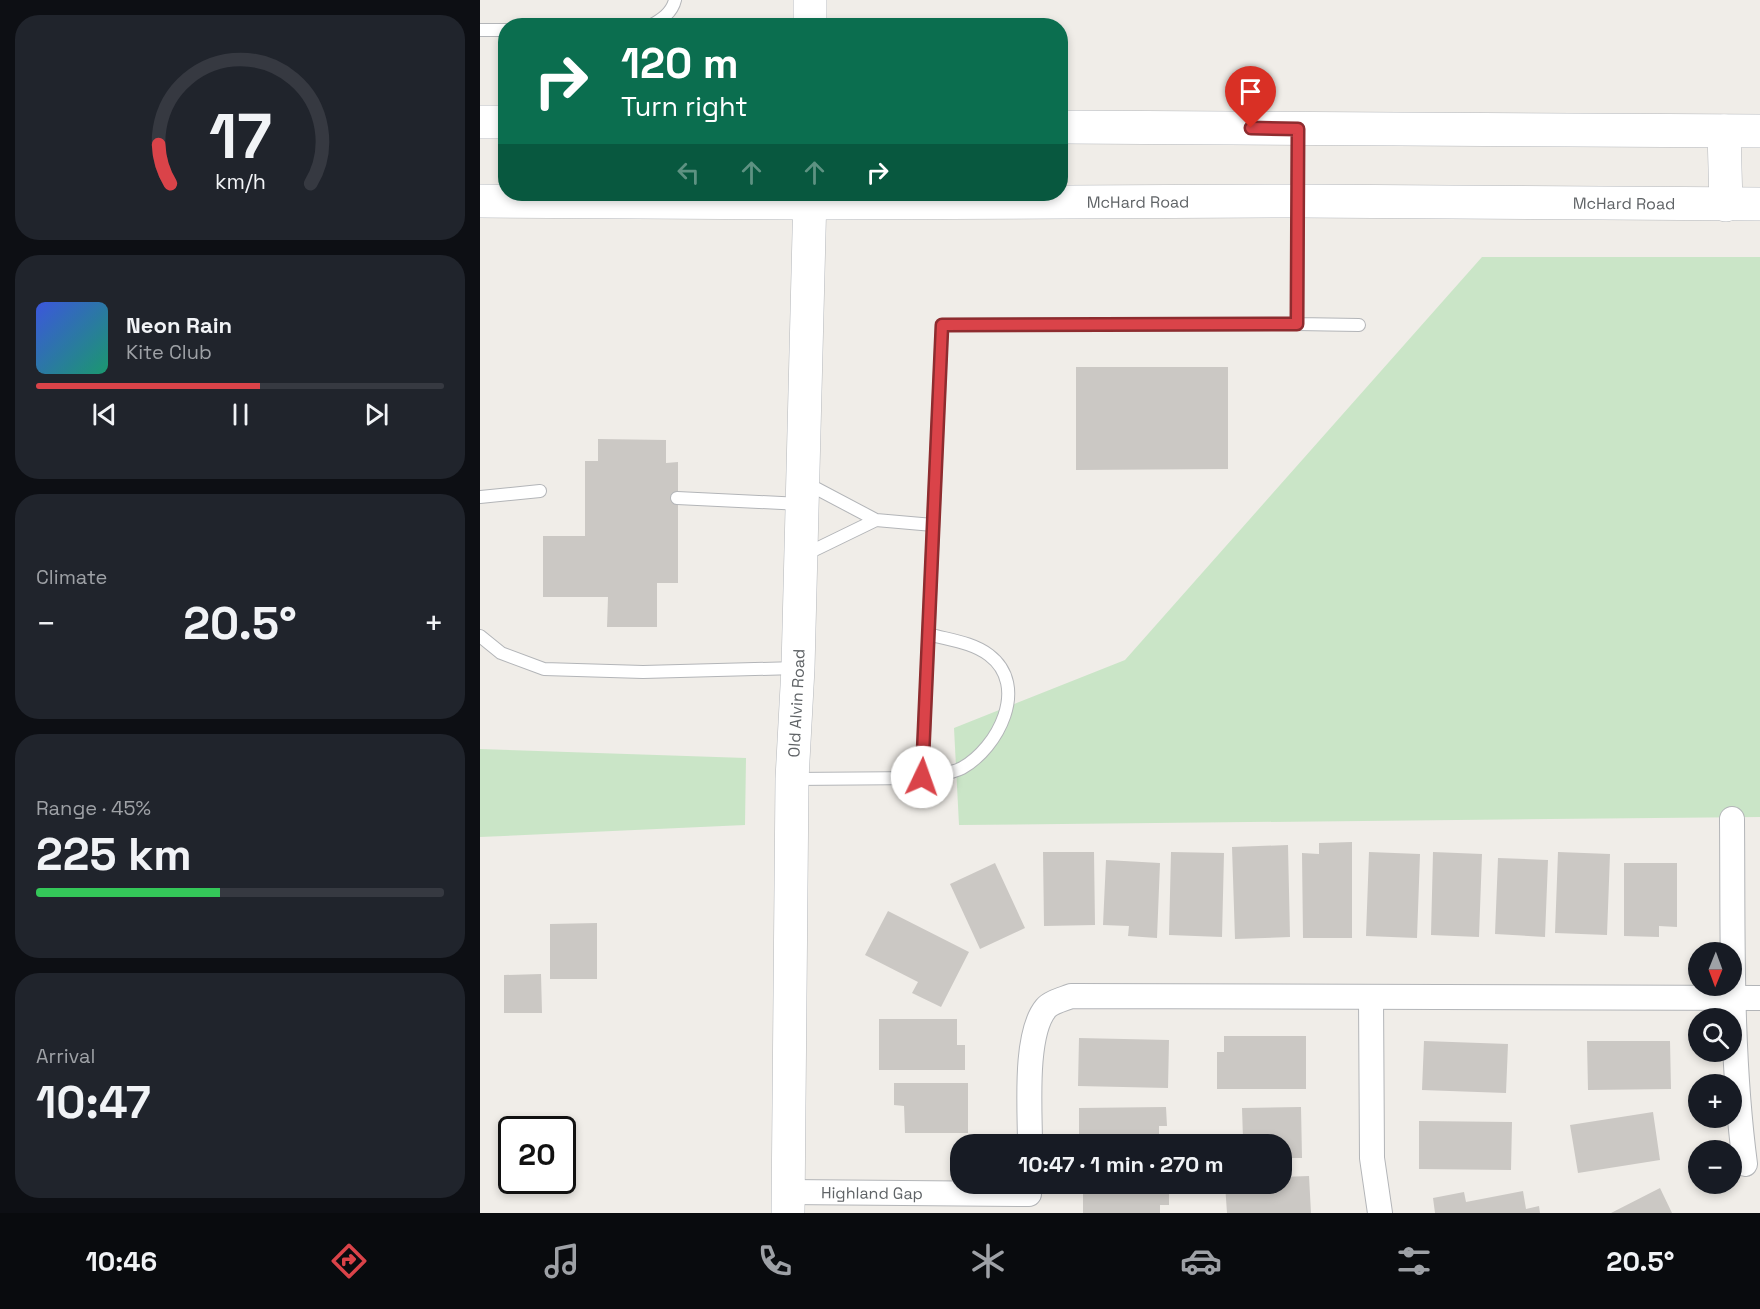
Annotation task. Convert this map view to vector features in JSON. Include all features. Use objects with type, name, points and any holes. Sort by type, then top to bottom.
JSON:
[{"type":"main road","points":[[810,0],[810,18]]},
{"type":"main road","points":[[480,122],[498,122]]},
{"type":"main road","points":[[1068,127],[1760,131]]},
{"type":"main road","points":[[1724,131],[1726,205]]},
{"type":"main road","name":"McHard Road","points":[[1068,200],[1760,204]]},
{"type":"main road","name":"McHard Road","points":[[480,201],[498,201]]},
{"type":"main road","name":"Old Alvin Road","points":[[788,1202],[792,779],[798,668],[810,201]]},
{"type":"street","points":[[1732,819],[1733,998],[1736,1068],[1745,1164]]},
{"type":"street","points":[[1030,1134],[1032,1046],[1040,1019],[1047,1006],[1071,996],[1760,998]]},
{"type":"street","points":[[1371,997],[1372,1158],[1380,1213]]},
{"type":"street","name":"Highland Gap","points":[[788,1202],[1030,1197]]},
{"type":"lane","points":[[662,18],[675,0]]},
{"type":"lane","points":[[480,30],[498,30]]},
{"type":"lane","points":[[1297,324],[1298,129]]},
{"type":"lane","points":[[922,777],[942,325],[1359,325]]},
{"type":"lane","points":[[480,497],[540,491]]},
{"type":"lane","points":[[677,498],[802,492],[876,520],[933,525]]},
{"type":"lane","points":[[801,557],[876,520]]},
{"type":"lane","points":[[792,779],[922,777],[960,769],[976,759],[994,737],[1005,717],[1009,697],[1004,671],[992,657],[975,646],[928,634]]},
{"type":"lane","points":[[480,636],[501,653],[544,669],[643,672],[798,668]]},
{"type":"green space","points":[[1482,257],[1760,257],[1760,817],[959,825],[954,728],[1125,660]]},
{"type":"green space","points":[[480,749],[746,758],[745,825],[480,837]]},
{"type":"building","points":[[1076,367],[1228,367],[1228,469],[1076,470]]},
{"type":"building","points":[[598,439],[666,440],[666,463],[678,462],[678,583],[657,583],[657,627],[607,627],[608,597],[543,597],[543,536],[585,536],[585,461],[598,461]]},
{"type":"building","points":[[1352,842],[1352,938],[1303,938],[1302,853],[1319,854],[1319,843]]},
{"type":"building","points":[[1288,845],[1290,937],[1235,939],[1232,847]]},
{"type":"building","points":[[1043,852],[1094,852],[1095,925],[1044,926]]},
{"type":"building","points":[[1171,852],[1224,853],[1222,937],[1169,935]]},
{"type":"building","points":[[1369,852],[1420,854],[1417,938],[1366,936]]},
{"type":"building","points":[[1433,852],[1482,854],[1479,937],[1431,935]]},
{"type":"building","points":[[1558,852],[1610,854],[1607,935],[1555,933]]},
{"type":"building","points":[[1498,858],[1548,860],[1545,937],[1495,934]]},
{"type":"building","points":[[1106,860],[1160,863],[1157,938],[1128,936],[1129,926],[1103,925]]},
{"type":"building","points":[[995,863],[1025,928],[980,949],[950,884]]},
{"type":"building","points":[[1624,863],[1677,863],[1677,927],[1659,926],[1659,937],[1624,936]]},
{"type":"building","points":[[888,911],[969,952],[941,1007],[912,993],[918,982],[865,955]]},
{"type":"building","points":[[597,923],[597,979],[550,979],[550,924]]},
{"type":"building","points":[[541,974],[542,1013],[504,1013],[504,975]]},
{"type":"building","points":[[879,1019],[957,1019],[957,1045],[965,1045],[965,1070],[879,1070]]},
{"type":"building","points":[[1224,1036],[1306,1036],[1306,1089],[1217,1089],[1217,1052],[1224,1052]]},
{"type":"building","points":[[1079,1038],[1169,1040],[1168,1088],[1078,1086]]},
{"type":"building","points":[[1424,1041],[1508,1044],[1506,1093],[1422,1090]]},
{"type":"building","points":[[1587,1041],[1670,1041],[1671,1089],[1588,1090]]},
{"type":"building","points":[[894,1083],[968,1083],[968,1133],[905,1133],[904,1106],[894,1105]]},
{"type":"building","points":[[1166,1107],[1167,1126],[1159,1126],[1159,1134],[1079,1134],[1079,1108]]},
{"type":"building","points":[[1301,1107],[1302,1158],[1292,1158],[1292,1134],[1243,1134],[1242,1108]]},
{"type":"building","points":[[1653,1112],[1660,1160],[1578,1173],[1570,1125]]},
{"type":"building","points":[[1419,1121],[1512,1122],[1511,1170],[1419,1169]]},
{"type":"building","points":[[1309,1176],[1311,1213],[1227,1213],[1226,1194],[1292,1194],[1292,1177]]},
{"type":"building","points":[[1660,1188],[1672,1213],[1611,1213]]},
{"type":"building","points":[[1523,1191],[1526,1209],[1539,1206],[1540,1213],[1435,1213],[1433,1198],[1464,1192],[1466,1202]]},
{"type":"building","points":[[1083,1194],[1169,1194],[1169,1205],[1160,1205],[1160,1213],[1083,1213]]},
{"type":"route","points":[[922,777],[942,325],[1297,324],[1298,129],[1251,128]]}]
